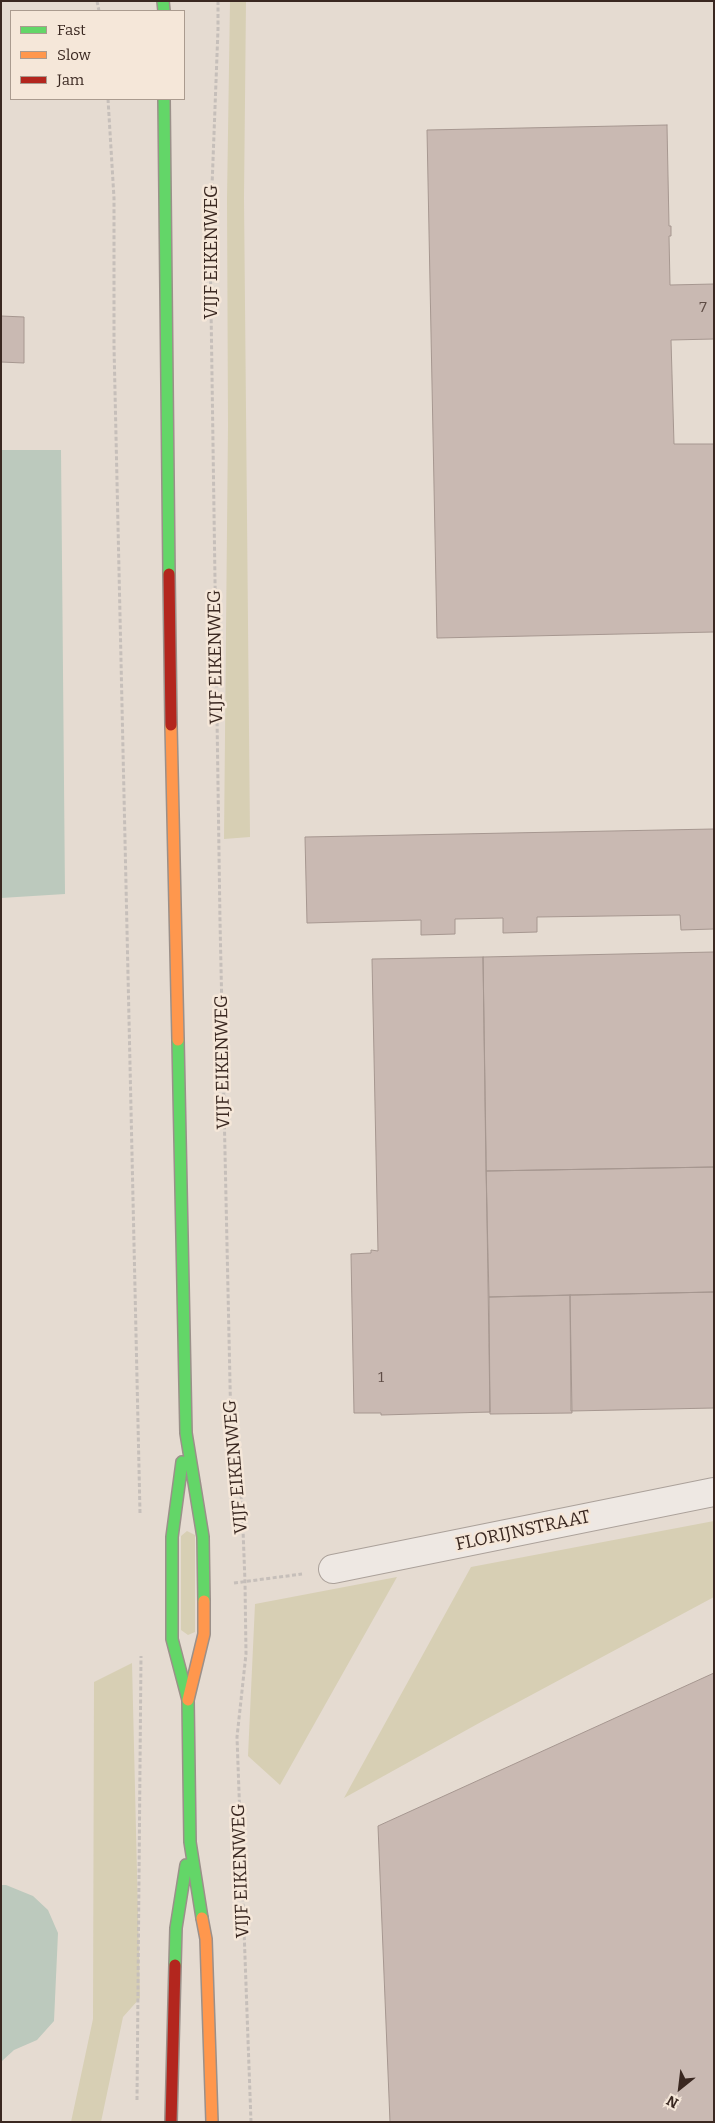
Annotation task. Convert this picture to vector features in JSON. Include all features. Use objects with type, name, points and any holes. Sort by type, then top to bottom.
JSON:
[{"type":"main road","points":[[164,100],[170,685],[186,1433],[202,1537],[204,1624],[204,1634],[188,1700]]},
{"type":"main road","points":[[186,1433],[172,1537],[172,1639],[188,1700],[190,1842],[206,1939],[212,2122]]},
{"type":"main road","points":[[171,2122],[176,1928],[190,1842]]},
{"type":"street","name":"FLORIJNSTRAAT","points":[[333,1569],[714,1492]]},
{"type":"path","name":"VIJF EIKENWEG","points":[[218,1],[210,239],[220,921],[230,1429],[242,1503],[245,1582],[246,1654],[237,1737],[251,2122]]},
{"type":"path","points":[[108,100],[114,198],[114,366],[141,1517]]},
{"type":"path","points":[[137,2105],[142,1646]]},
{"type":"shaded area","points":[[230,1],[246,1],[244,198],[250,837],[224,839],[228,426],[227,199]]},
{"type":"shaded area","points":[[1,450],[61,450],[65,894],[1,898]]},
{"type":"shaded area","points":[[714,1521],[714,1597],[344,1798],[471,1567]]},
{"type":"shaded area","points":[[187,1531],[195,1535],[195,1632],[188,1635],[181,1630],[181,1536]]},
{"type":"shaded area","points":[[397,1577],[280,1785],[248,1756],[255,1604]]},
{"type":"shaded area","points":[[132,1663],[140,1998],[123,2017],[101,2122],[71,2122],[93,2019],[94,1682]]},
{"type":"shaded area","points":[[1,1885],[6,1885],[33,1896],[48,1910],[58,1933],[54,2021],[37,2040],[14,2050],[2,2061],[1,2067]]},
{"type":"building","points":[[667,125],[669,226],[671,226],[671,236],[669,236],[670,285],[714,284],[714,339],[671,340],[674,444],[714,444],[714,632],[437,638],[427,130]]},
{"type":"building","points":[[1,316],[24,317],[24,363],[1,362]]},
{"type":"building","points":[[714,829],[714,929],[681,930],[680,915],[537,917],[537,932],[503,933],[503,918],[455,919],[455,934],[421,935],[421,920],[307,923],[305,837]]},
{"type":"building","points":[[714,952],[714,1167],[486,1171],[483,957]]},
{"type":"building","points":[[483,957],[490,1412],[381,1415],[381,1413],[354,1413],[351,1254],[371,1253],[371,1250],[378,1251],[372,959]]},
{"type":"building","points":[[714,1167],[714,1292],[489,1297],[486,1171]]},
{"type":"building","points":[[714,1292],[714,1408],[571,1411],[570,1295]]},
{"type":"building","points":[[570,1295],[572,1413],[490,1414],[489,1297]]},
{"type":"building","points":[[714,1673],[714,2122],[390,2122],[378,1826]]},
{"type":"traffic: fast","points":[[163,1],[164,10]]},
{"type":"traffic: fast","points":[[164,100],[169,574]]},
{"type":"traffic: fast","points":[[178,1040],[186,1433],[203,1537],[204,1601]]},
{"type":"traffic: fast","points":[[182,1462],[172,1537],[172,1639],[188,1700],[190,1842],[202,1918]]},
{"type":"traffic: fast","points":[[175,1965],[176,1928],[186,1865]]},
{"type":"traffic: slow","points":[[171,725],[178,1040]]},
{"type":"traffic: slow","points":[[188,1700],[204,1634],[204,1601]]},
{"type":"traffic: slow","points":[[202,1918],[206,1939],[212,2122]]},
{"type":"traffic: jam","points":[[169,574],[171,725]]},
{"type":"traffic: jam","points":[[171,2122],[175,1965]]}]
